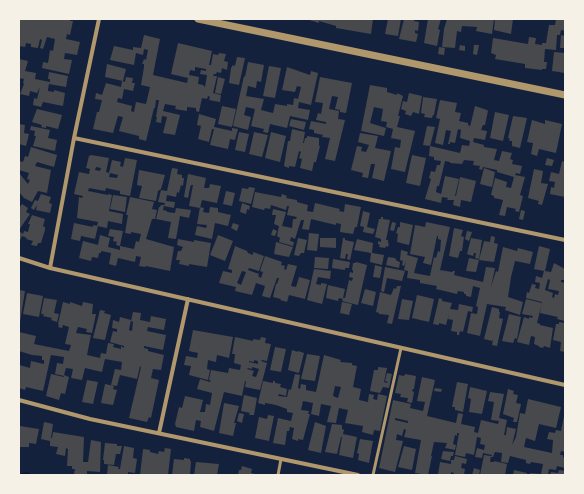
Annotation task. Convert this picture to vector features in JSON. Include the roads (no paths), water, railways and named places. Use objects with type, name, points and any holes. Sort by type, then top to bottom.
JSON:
[{"type":"street","points":[[50,268],[74,138],[99,19]]},
{"type":"street","points":[[198,19],[565,95]]},
{"type":"street","points":[[74,138],[565,240]]},
{"type":"street","points":[[19,258],[50,268],[565,385]]},
{"type":"street","points":[[159,433],[188,300]]},
{"type":"street","points":[[19,400],[90,419],[358,475]]},
{"type":"lane","points":[[373,475],[402,348]]},
{"type":"lane","points":[[278,475],[281,459]]},
{"type":"waterway","points":[[22,475],[29,475]]}]
